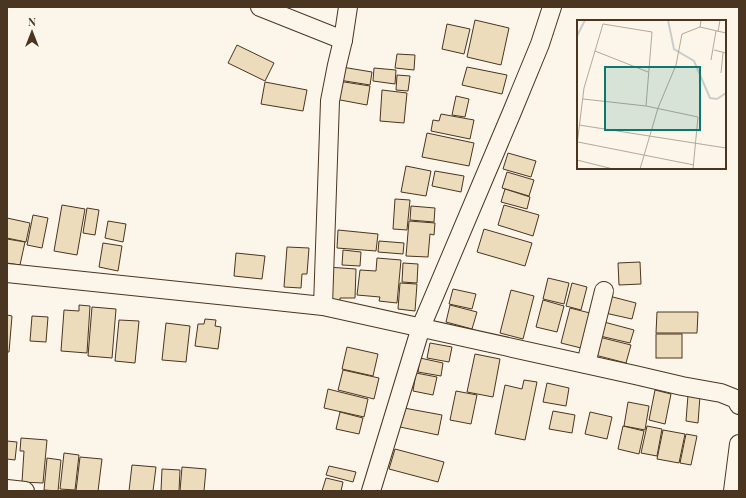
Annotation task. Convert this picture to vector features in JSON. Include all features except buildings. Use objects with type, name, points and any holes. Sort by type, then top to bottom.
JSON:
[{"type":"street","points":[[260,7],[343,40]]},
{"type":"street","points":[[324,306],[330,101],[343,40],[348,7]]},
{"type":"street","points":[[371,491],[421,327],[540,44],[552,7]]},
{"type":"street","points":[[7,273],[324,306],[682,386],[721,393],[736,400],[739,405]]},
{"type":"street","points":[[586,364],[604,291]]},
{"type":"street","points":[[733,491],[739,444]]},
{"type":"street","points":[[7,489],[25,491]]}]
